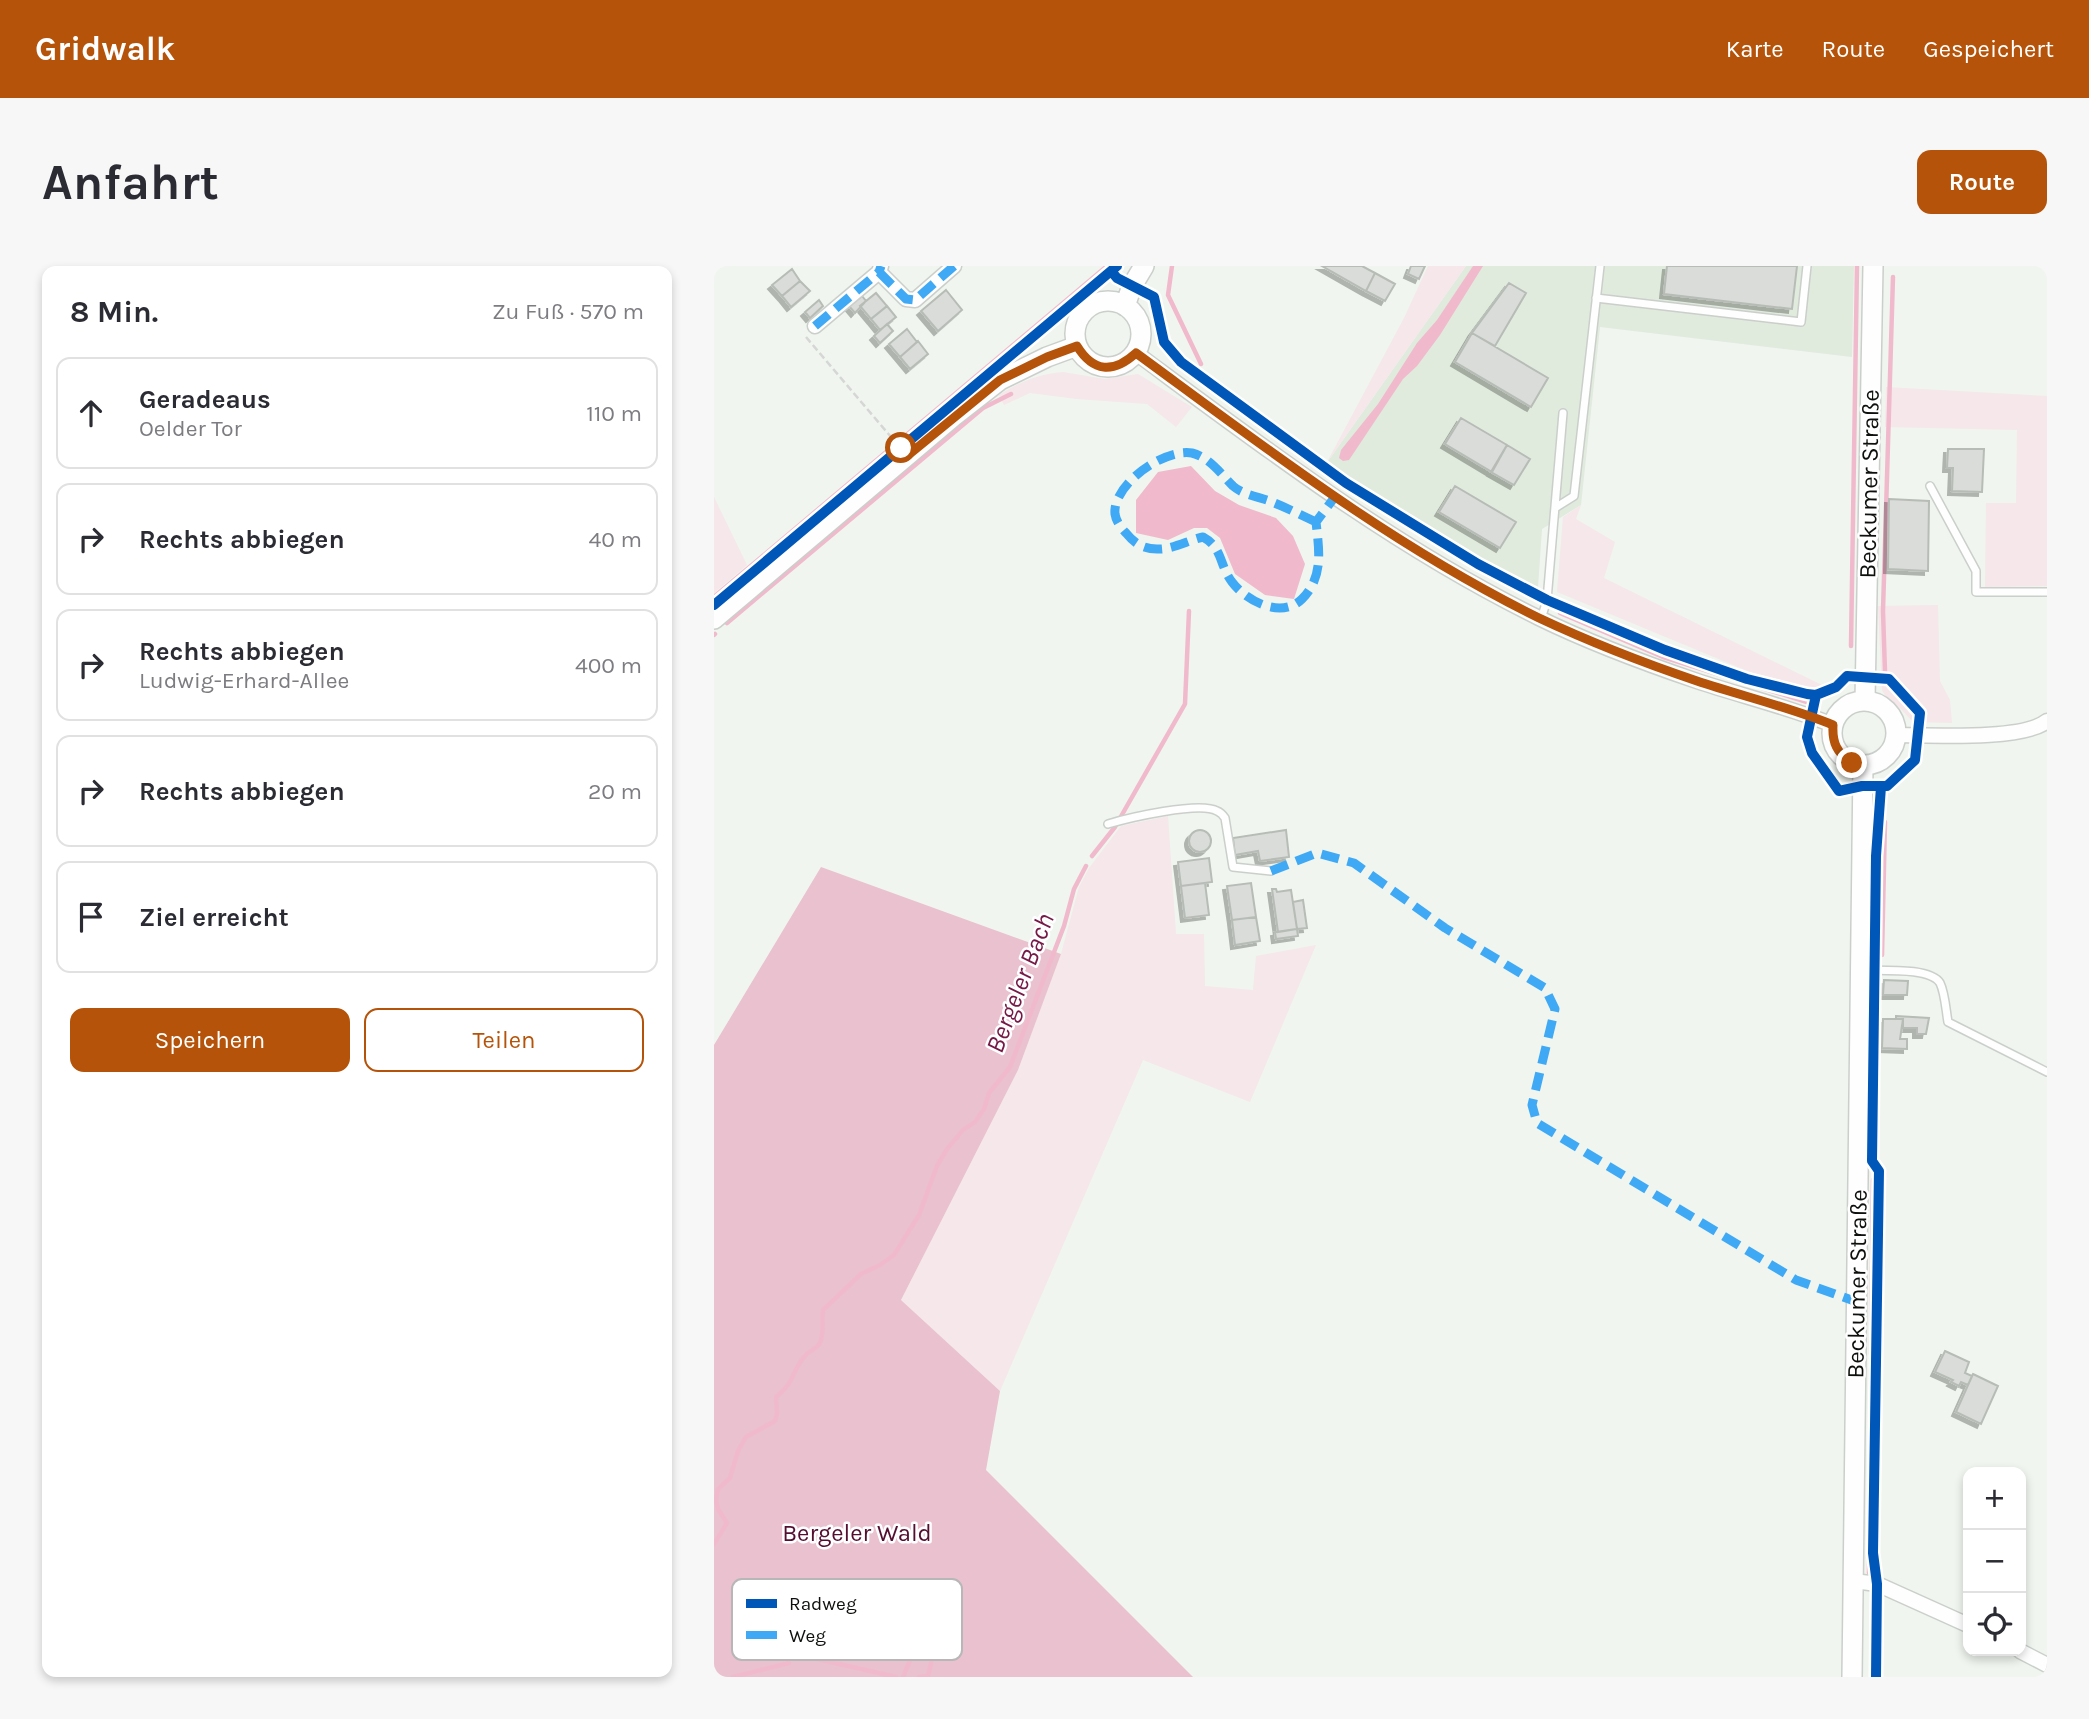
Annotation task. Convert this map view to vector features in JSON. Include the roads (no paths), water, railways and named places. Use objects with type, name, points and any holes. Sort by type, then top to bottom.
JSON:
[{"type":"main road","points":[[1125,306],[1132,286],[1144,266]]},
{"type":"main road","name":"Beckumer Straße","points":[[1866,701],[1873,266]]},
{"type":"main road","points":[[1103,302],[1125,306],[1132,311],[1141,327],[1142,336],[1136,353],[1125,363],[1111,368],[1097,366],[1084,358],[1077,346],[1075,334],[1083,313],[1103,302]]},
{"type":"main road","points":[[714,619],[1000,380],[1077,346]]},
{"type":"main road","points":[[1866,701],[1884,708],[1891,716],[1896,735],[1893,747],[1886,757],[1863,765],[1852,763],[1836,747],[1833,725],[1840,712],[1852,704],[1866,701]]},
{"type":"main road","name":"Beckumer Straße","points":[[1853,1677],[1863,765]]},
{"type":"street","points":[[815,326],[880,269],[906,299],[915,300],[954,266]]},
{"type":"street","points":[[1136,353],[1334,498],[1467,581],[1541,619],[1607,647],[1697,681],[1833,725]]},
{"type":"street","points":[[1896,735],[2017,733],[2047,721]]},
{"type":"street","points":[[1854,1581],[1877,1584],[1963,1623]]},
{"type":"street","points":[[2026,1654],[2047,1665]]},
{"type":"lane","points":[[1555,508],[1574,496],[1600,266]]},
{"type":"lane","points":[[1596,298],[1801,322],[1807,266]]},
{"type":"lane","points":[[1541,619],[1547,600],[1563,413]]},
{"type":"lane","points":[[1930,486],[1976,571],[1976,592],[2047,592]]},
{"type":"lane","points":[[1108,824],[1177,810],[1216,809],[1225,818],[1233,867],[1270,871]]},
{"type":"lane","points":[[1862,970],[1923,973],[1933,976],[1940,984],[1948,1022],[2047,1072]]},
{"type":"waterway","points":[[714,597],[1107,266]]},
{"type":"waterway","points":[[1172,266],[1168,295],[1201,364]]},
{"type":"waterway","points":[[1851,646],[1857,266]]},
{"type":"waterway","points":[[1885,672],[1883,611],[1893,277]]},
{"type":"waterway","points":[[727,623],[983,408],[1011,394]]},
{"type":"waterway","name":"Bergeler Bach","points":[[1092,856],[1115,827],[1185,704],[1189,611]]},
{"type":"waterway","points":[[1560,613],[1663,657],[1807,702]]},
{"type":"waterway","points":[[1882,955],[1885,822]]},
{"type":"waterway","name":"Bergeler Bach","points":[[714,1544],[727,1523],[718,1509],[718,1489],[730,1478],[738,1451],[746,1437],[775,1421],[776,1397],[787,1387],[804,1357],[820,1343],[823,1310],[861,1274],[894,1255],[919,1215],[937,1166],[947,1149],[963,1130],[975,1122],[984,1109],[989,1093],[1010,1067],[1064,926],[1074,889],[1086,866]]},
{"type":"waterway","points":[[1871,1354],[1873,1180]]},
{"type":"waterway","points":[[1869,1573],[1871,1369]]},
{"type":"waterway","points":[[822,1660],[896,1677]]},
{"type":"waterway","points":[[903,1677],[910,1660]]},
{"type":"waterway","points":[[919,1677],[928,1676],[932,1660]]},
{"type":"waterway","points":[[733,1677],[789,1663]]},
{"type":"park label","name":"Bergeler Wald","points":[[857,1533]]}]
